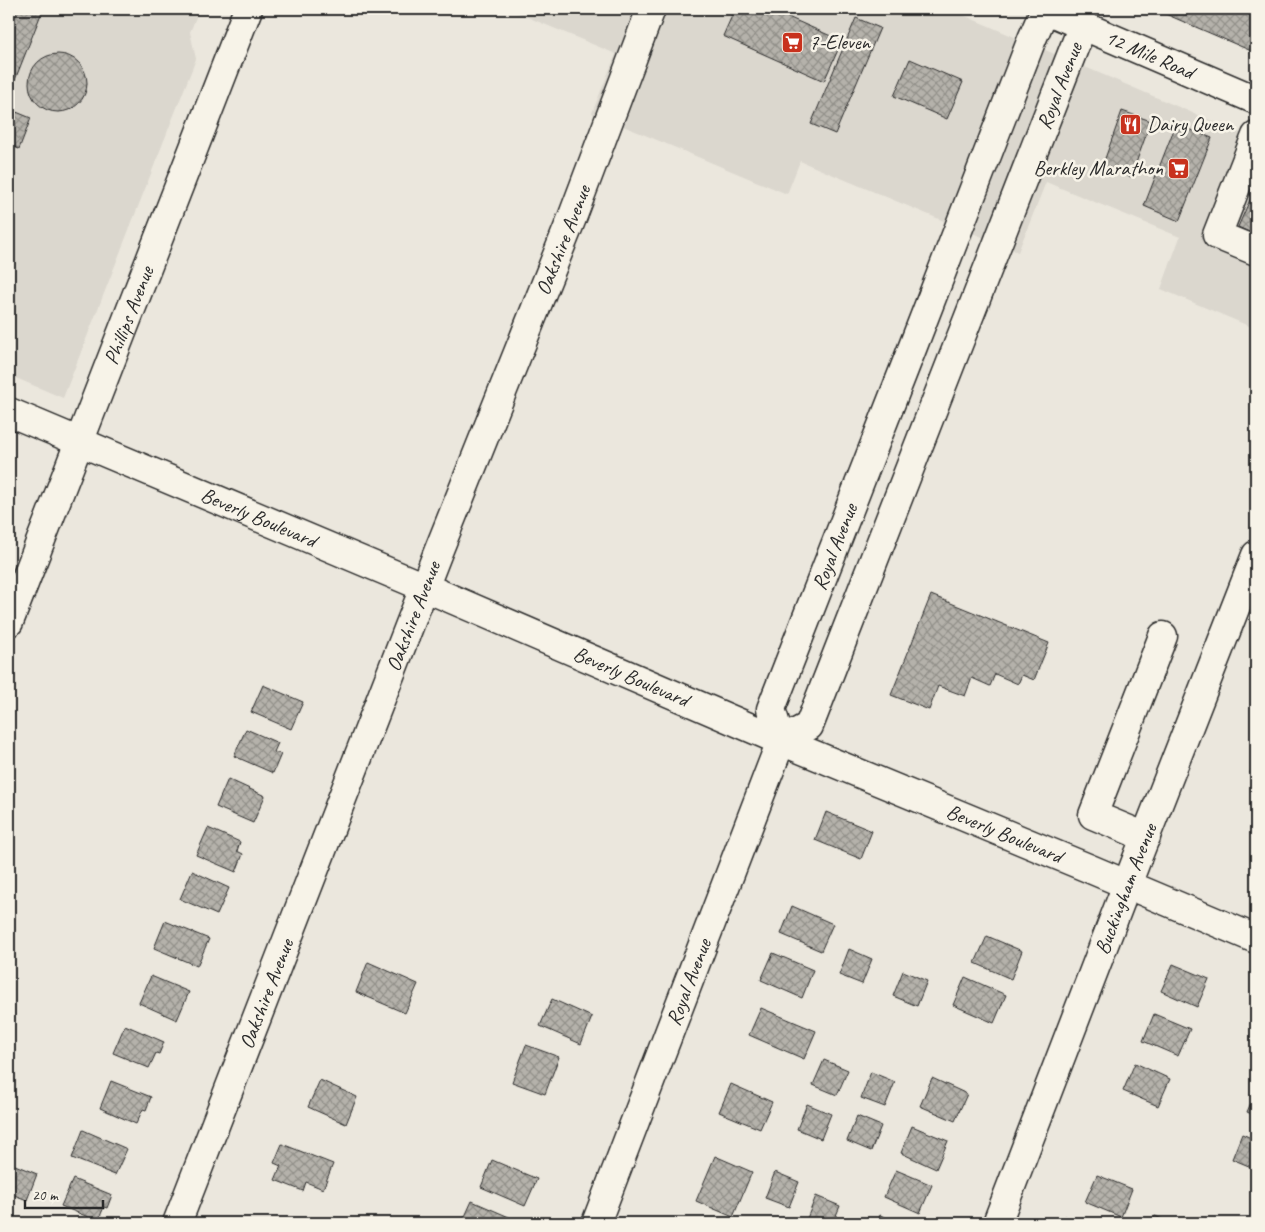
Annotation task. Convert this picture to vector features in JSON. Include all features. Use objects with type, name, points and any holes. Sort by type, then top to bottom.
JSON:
[{"type":"street","name":"Phillips Avenue","points":[[9,622],[248,9]]},
{"type":"street","name":"Oakshire Avenue","points":[[177,1223],[424,587],[572,218],[651,9]]},
{"type":"street","name":"12 Mile Road","points":[[1044,9],[1256,100]]},
{"type":"street","name":"Royal Avenue","points":[[596,1223],[780,741],[771,709],[1044,9]]},
{"type":"street","name":"Royal Avenue","points":[[780,741],[809,726],[1082,26]]},
{"type":"street","points":[[1256,136],[1217,234],[1256,251]]},
{"type":"street","points":[[910,354],[918,369],[929,376],[948,370]]},
{"type":"street","name":"Beverly Boulevard","points":[[9,412],[424,587],[780,741],[1256,939]]},
{"type":"street","name":"Buckingham Avenue","points":[[997,1223],[1256,555]]},
{"type":"street","points":[[1146,837],[1093,815],[1163,636]]},
{"type":"shaded area","points":[[9,9],[199,10],[190,32],[196,59],[63,398],[9,375]]},
{"type":"shaded area","points":[[508,9],[949,9],[1256,140],[1256,329],[1161,289],[1180,237],[1046,182],[1018,252],[800,161],[787,194],[592,113],[616,54]]},
{"type":"building","points":[[9,9],[43,9],[9,95]]},
{"type":"building","points":[[735,9],[770,9],[842,41],[824,81],[723,36]]},
{"type":"building","points":[[1154,9],[1256,9],[1256,53]]},
{"type":"building","points":[[856,18],[880,28],[835,134],[811,124]]},
{"type":"building","points":[[58,54],[69,56],[82,67],[87,83],[85,94],[74,107],[58,112],[47,110],[34,99],[29,83],[31,72],[42,59]]},
{"type":"building","points":[[910,59],[963,82],[947,119],[894,96]]},
{"type":"building","points":[[9,109],[31,118],[19,149],[9,145]]},
{"type":"building","points":[[1122,111],[1151,121],[1131,177],[1102,167]]},
{"type":"building","points":[[1176,124],[1212,138],[1179,221],[1144,206]]},
{"type":"building","points":[[1256,186],[1256,235],[1238,227]]},
{"type":"building","points":[[931,595],[1049,643],[1034,680],[1022,675],[1018,684],[995,674],[990,686],[972,678],[965,696],[938,686],[929,710],[891,695]]},
{"type":"building","points":[[263,685],[303,702],[291,729],[251,712]]},
{"type":"building","points":[[246,729],[278,743],[274,752],[281,754],[273,773],[234,756]]},
{"type":"building","points":[[1256,758],[1256,776],[1250,773]]},
{"type":"building","points":[[228,779],[265,796],[253,823],[216,807]]},
{"type":"building","points":[[826,812],[872,831],[861,859],[815,840]]},
{"type":"building","points":[[208,828],[240,842],[237,851],[243,854],[236,872],[196,855]]},
{"type":"building","points":[[192,871],[229,888],[217,915],[180,899]]},
{"type":"building","points":[[792,906],[833,924],[821,951],[781,934]]},
{"type":"building","points":[[165,921],[209,939],[197,966],[154,948]]},
{"type":"building","points":[[987,936],[1022,951],[1011,979],[975,963]]},
{"type":"building","points":[[849,949],[872,959],[862,984],[839,975]]},
{"type":"building","points":[[773,953],[813,970],[802,998],[761,980]]},
{"type":"building","points":[[368,962],[418,984],[405,1013],[356,992]]},
{"type":"building","points":[[1173,964],[1209,979],[1197,1007],[1161,991]]},
{"type":"building","points":[[903,971],[927,981],[917,1006],[893,996]]},
{"type":"building","points":[[151,976],[189,992],[177,1020],[139,1003]]},
{"type":"building","points":[[965,977],[1006,995],[994,1023],[953,1005]]},
{"type":"building","points":[[552,999],[592,1017],[581,1044],[540,1026]]},
{"type":"building","points":[[761,1008],[816,1031],[804,1059],[749,1035]]},
{"type":"building","points":[[1154,1014],[1190,1029],[1178,1056],[1143,1041]]},
{"type":"building","points":[[125,1025],[164,1042],[159,1054],[156,1053],[149,1068],[113,1053]]},
{"type":"building","points":[[526,1045],[559,1057],[545,1094],[512,1082]]},
{"type":"building","points":[[824,1060],[848,1070],[837,1095],[813,1085]]},
{"type":"building","points":[[1135,1063],[1170,1079],[1158,1106],[1123,1091]]},
{"type":"building","points":[[871,1072],[895,1082],[885,1107],[861,1098]]},
{"type":"building","points":[[932,1078],[967,1094],[955,1121],[920,1106]]},
{"type":"building","points":[[320,1080],[357,1097],[346,1124],[308,1107]]},
{"type":"building","points":[[111,1081],[151,1097],[146,1110],[143,1109],[136,1124],[100,1108]]},
{"type":"building","points":[[731,1084],[772,1102],[760,1129],[719,1112]]},
{"type":"building","points":[[1256,1091],[1256,1116],[1247,1112]]},
{"type":"building","points":[[807,1104],[831,1114],[821,1139],[797,1129]]},
{"type":"building","points":[[857,1116],[881,1126],[871,1151],[847,1141]]},
{"type":"building","points":[[912,1126],[948,1141],[936,1169],[901,1153]]},
{"type":"building","points":[[83,1130],[127,1149],[115,1175],[72,1158]]},
{"type":"building","points":[[1242,1134],[1256,1140],[1256,1169],[1232,1159]]},
{"type":"building","points":[[282,1144],[333,1164],[323,1189],[306,1182],[303,1191],[275,1180],[281,1166],[274,1163]]},
{"type":"building","points":[[715,1156],[752,1172],[733,1217],[696,1201]]},
{"type":"building","points":[[492,1160],[537,1179],[525,1206],[481,1187]]},
{"type":"building","points":[[10,1163],[37,1174],[27,1200],[9,1193]]},
{"type":"building","points":[[896,1170],[932,1185],[920,1213],[884,1197]]},
{"type":"building","points":[[775,1172],[799,1182],[789,1207],[765,1198]]},
{"type":"building","points":[[1097,1175],[1132,1189],[1121,1217],[1085,1202]]},
{"type":"building","points":[[73,1179],[112,1195],[107,1208],[104,1207],[98,1221],[61,1206]]},
{"type":"building","points":[[816,1196],[840,1206],[833,1223],[810,1223],[806,1221]]},
{"type":"building","points":[[472,1201],[509,1217],[506,1223],[462,1223]]},
{"type":"building","points":[[880,1215],[899,1223],[877,1223]]},
{"type":"building","points":[[9,1216],[26,1223],[9,1223]]},
{"type":"building","points":[[1065,1216],[1083,1223],[1062,1223]]},
{"type":"building","points":[[1155,1216],[1172,1223],[1151,1223]]},
{"type":"place","name":"7-Eleven","points":[[793,42]]},
{"type":"place","name":"Dairy Queen","points":[[1131,124]]},
{"type":"place","name":"Berkley Marathon","points":[[1179,168]]}]
